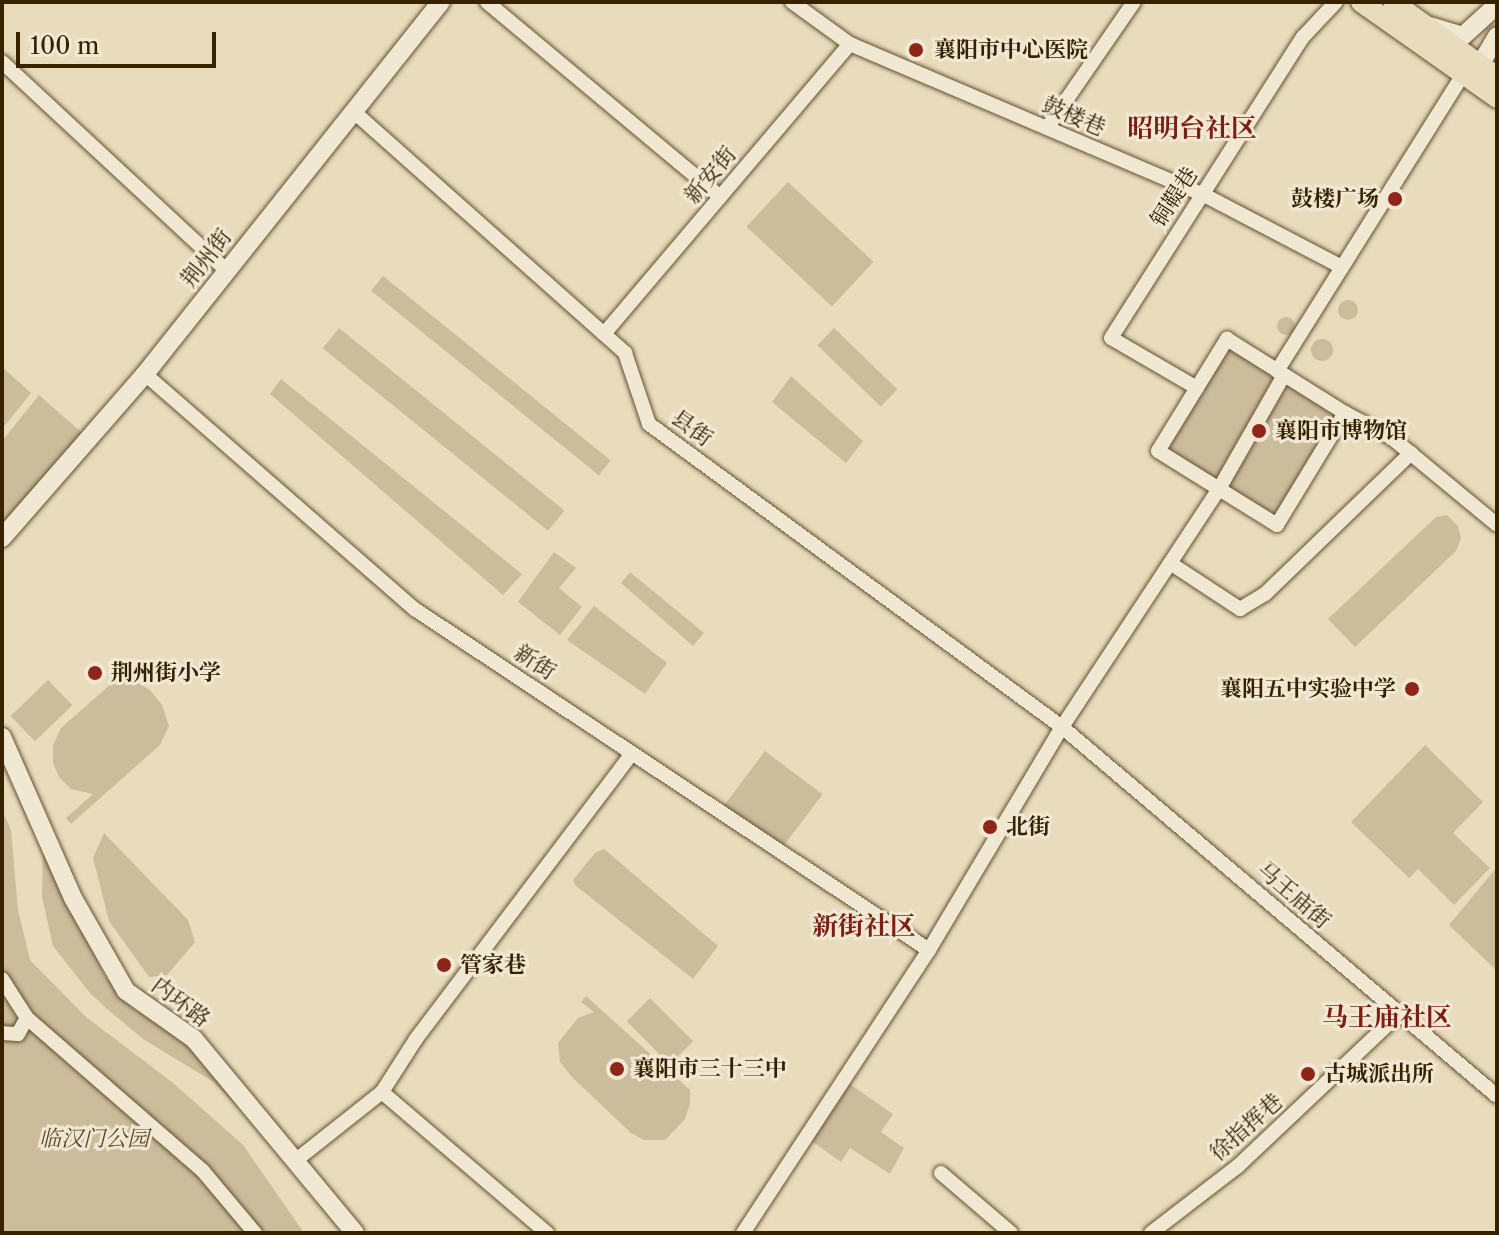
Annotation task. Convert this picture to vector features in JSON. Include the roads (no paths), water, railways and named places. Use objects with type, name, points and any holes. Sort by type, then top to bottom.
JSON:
[{"type":"main road","points":[[1361,2],[1476,76]]},
{"type":"main road","points":[[1393,2],[1426,25],[1476,76]]},
{"type":"street","name":"荆州街","points":[[2,538],[145,374],[441,2]]},
{"type":"street","points":[[487,2],[720,197]]},
{"type":"street","name":"鼓楼巷","points":[[792,2],[850,44],[1202,194],[1342,267]]},
{"type":"street","points":[[1047,128],[1134,2]]},
{"type":"street","name":"铜鞮巷","points":[[1197,388],[1111,338],[1303,37],[1336,2]]},
{"type":"street","points":[[1497,5],[1476,76],[1497,112]]},
{"type":"street","points":[[1426,25],[1463,36],[1497,5]]},
{"type":"street","points":[[743,1233],[929,950],[1062,727],[1219,489],[1280,373],[1342,267],[1476,76],[1497,36]]},
{"type":"street","name":"新安街","points":[[604,334],[850,44]]},
{"type":"street","points":[[2,62],[227,271]]},
{"type":"street","name":"县街","points":[[354,112],[625,353],[649,424],[1062,727]]},
{"type":"street","points":[[1345,413],[1277,525],[1158,451],[1227,339],[1345,413],[1392,438],[1495,518]]},
{"type":"street","name":"新街","points":[[145,374],[416,610],[929,950]]},
{"type":"street","points":[[1170,563],[1240,609],[1265,594],[1411,453]]},
{"type":"street","name":"马王庙街","points":[[1062,727],[1140,790],[1497,1096]]},
{"type":"street","name":"内环路","points":[[2,737],[73,898],[126,991],[194,1039],[355,1233]]},
{"type":"street","points":[[295,1161],[382,1092],[416,1039],[632,753]]},
{"type":"street","points":[[2,979],[27,1018],[203,1171],[255,1233]]},
{"type":"street","name":"徐指挥巷","points":[[1151,1233],[1238,1166],[1399,1014]]},
{"type":"street","points":[[2,1033],[18,1034],[27,1018]]},
{"type":"street","points":[[382,1092],[547,1233]]},
{"type":"street","points":[[941,1173],[1011,1233]]},
{"type":"place","name":"襄阳市中心医院","points":[[916,50]]},
{"type":"place","name":"鼓楼广场","points":[[1395,199]]},
{"type":"place","name":"襄阳市博物馆","points":[[1259,431]]},
{"type":"place","name":"荆州街小学","points":[[95,673]]},
{"type":"place","name":"襄阳五中实验中学","points":[[1412,689]]},
{"type":"place","name":"北街","points":[[990,827]]},
{"type":"place","name":"管家巷","points":[[444,965]]},
{"type":"place","name":"襄阳市三十三中","points":[[617,1069]]},
{"type":"place","name":"古城派出所","points":[[1308,1074]]},
{"type":"district","name":"昭明台社区","points":[[1192,129]]},
{"type":"district","name":"新街社区","points":[[864,927]]},
{"type":"district","name":"马王庙社区","points":[[1387,1018]]},
{"type":"park label","name":"临汉门公园","points":[[94,1139]]}]
